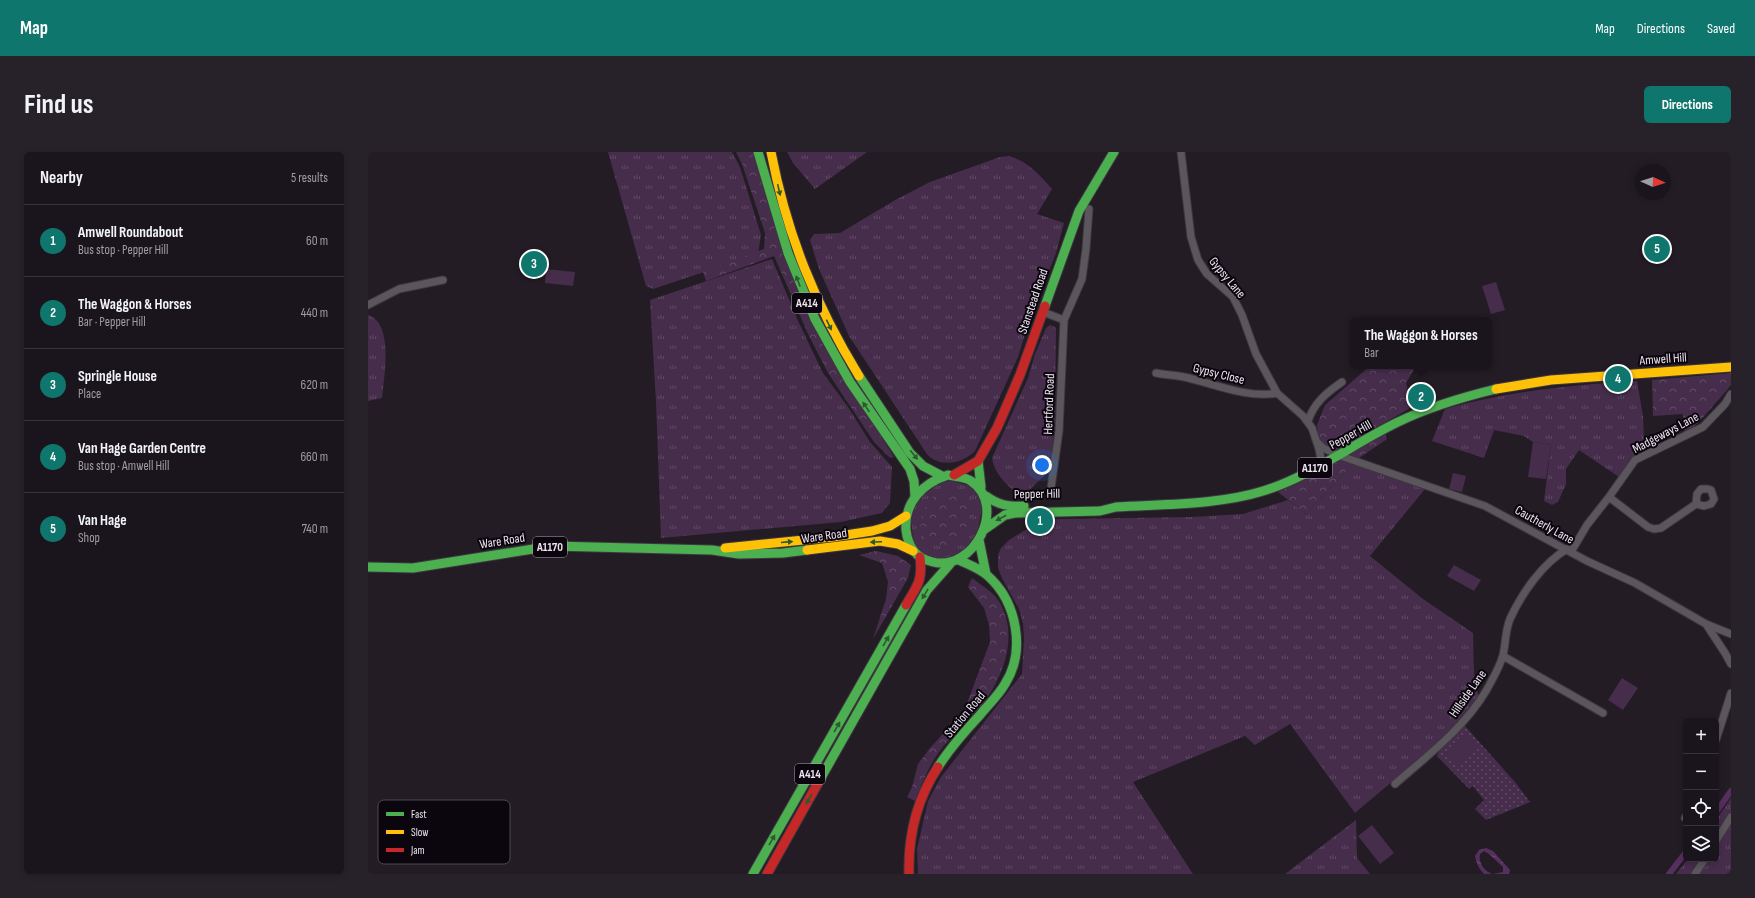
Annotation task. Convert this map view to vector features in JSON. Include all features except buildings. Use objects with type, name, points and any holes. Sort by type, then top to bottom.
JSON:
[{"type":"main road","name":"A414","points":[[758,152],[782,236],[799,285],[812,314],[842,371],[908,466],[914,480],[915,497]]},
{"type":"main road","name":"A414","points":[[771,152],[781,196],[795,243],[815,295],[830,327],[865,388],[914,457],[926,467],[942,476]]},
{"type":"main road","name":"Stanstead Road","points":[[954,475],[978,461],[997,428],[1009,403],[1079,211],[1114,152]]},
{"type":"main road","name":"Amwell Hill","points":[[1502,388],[1520,384],[1561,379],[1731,367]]},
{"type":"main road","name":"Pepper Hill","points":[[985,529],[1005,515],[1100,511],[1116,507],[1250,496],[1287,482],[1413,416],[1459,399],[1502,388]]},
{"type":"main road","points":[[978,461],[981,487],[986,496],[988,517],[985,529],[979,540],[970,553],[954,562],[938,565],[916,554],[908,541],[905,528],[906,516],[915,497],[923,487],[942,476],[954,475],[973,481],[981,487]]},
{"type":"main road","name":"Pepper Hill","points":[[986,496],[997,504],[1006,506],[1099,505],[1116,507]]},
{"type":"main road","name":"Ware Road","points":[[712,550],[833,537],[872,531],[890,526],[906,516]]},
{"type":"main road","name":"Station Road","points":[[979,540],[986,574]]},
{"type":"main road","name":"Ware Road","points":[[368,567],[413,568],[500,553],[552,546],[712,550],[740,554],[776,554],[880,541],[898,544],[916,554]]},
{"type":"main road","name":"A414","points":[[753,874],[920,582],[922,572],[916,554]]},
{"type":"main road","name":"A414","points":[[767,874],[927,590],[939,575],[954,562]]},
{"type":"main road","name":"Station Road","points":[[909,874],[908,846],[913,822],[920,801],[931,777],[961,736],[1005,684],[1014,664],[1017,641],[1015,623],[1005,598],[986,574],[974,566],[954,562]]},
{"type":"street","name":"Gypsy Lane","points":[[1181,152],[1191,237],[1195,252],[1207,274],[1229,293],[1237,303],[1256,354],[1277,393],[1308,421],[1317,442],[1322,464]]},
{"type":"street","name":"Hertford Road","points":[[1052,488],[1059,431],[1064,320],[1082,279],[1089,209]]},
{"type":"street","points":[[368,305],[399,289],[443,280]]},
{"type":"street","points":[[1043,312],[1064,320]]},
{"type":"street","name":"Gypsy Close","points":[[1156,373],[1182,377],[1254,394],[1268,395],[1277,393]]},
{"type":"street","points":[[1308,421],[1314,408],[1322,397],[1342,382]]},
{"type":"street","name":"Madgeways Lane","points":[[1569,551],[1635,460],[1703,427],[1725,404],[1731,394]]},
{"type":"street","points":[[1317,442],[1322,448],[1338,455]]},
{"type":"street","name":"Cautherly Lane","points":[[1338,455],[1485,506],[1569,551],[1635,583],[1706,624],[1731,634]]},
{"type":"street","points":[[1609,497],[1648,527],[1654,529],[1661,528],[1696,504]]},
{"type":"street","points":[[1556,543],[1556,556]]},
{"type":"street","name":"Hillside Lane","points":[[1395,784],[1459,726],[1485,692],[1503,656],[1510,620],[1530,585],[1556,556],[1569,551]]},
{"type":"street","points":[[1706,624],[1731,664]]},
{"type":"street","points":[[1503,656],[1603,713]]},
{"type":"street","points":[[1719,731],[1731,693]]},
{"type":"street","points":[[1719,836],[1731,816]]},
{"type":"street","points":[[1695,874],[1703,862]]},
{"type":"green space","points":[[608,152],[732,152],[740,167],[761,235],[758,254],[653,289],[646,286]]},
{"type":"green space","points":[[736,152],[753,152],[882,438],[894,457],[890,458],[874,442],[828,373],[809,336],[774,256],[706,281],[703,272],[764,249],[765,233],[742,164]]},
{"type":"green space","points":[[787,152],[867,152],[815,189],[793,163]]},
{"type":"green space","points":[[1009,156],[1022,161],[1038,174],[1052,189],[1037,214],[1064,223],[1056,253],[1028,324],[1018,357],[975,451],[960,461],[947,463],[941,462],[930,457],[926,452],[849,336],[819,269],[810,240],[814,234],[840,233],[897,199],[930,182],[1000,157]]},
{"type":"green space","points":[[772,259],[798,321],[823,373],[848,407],[870,442],[892,467],[890,503],[882,513],[841,522],[661,538],[656,402],[650,300]]},
{"type":"green space","points":[[546,269],[575,272],[573,286],[545,283]]},
{"type":"green space","points":[[1496,282],[1505,310],[1491,314],[1482,286]]},
{"type":"green space","points":[[368,315],[376,320],[381,328],[386,351],[382,398],[368,401]]},
{"type":"green space","points":[[1050,325],[1056,329],[1055,421],[1050,470],[1022,497],[999,475],[993,464],[992,458],[1028,378],[1035,354],[1046,328]]},
{"type":"green space","points":[[1367,369],[1414,369],[1406,383],[1412,407],[1335,451],[1322,445],[1318,436],[1317,425],[1325,405]]},
{"type":"green space","points":[[1731,373],[1731,385],[1699,422],[1684,434],[1683,414],[1653,416],[1652,380]]},
{"type":"green space","points":[[1637,381],[1643,416],[1644,440],[1638,454],[1633,458],[1619,477],[1579,450],[1566,469],[1566,484],[1558,502],[1552,505],[1544,501],[1551,445],[1533,442],[1524,436],[1494,430],[1484,458],[1432,441],[1445,409],[1516,393]]},
{"type":"green space","points":[[1385,434],[1387,439],[1359,458],[1350,455],[1351,452]]},
{"type":"green space","points":[[1533,442],[1551,445],[1546,479],[1528,477]]},
{"type":"green space","points":[[1340,459],[1355,462],[1306,514],[1278,492],[1313,476]]},
{"type":"green space","points":[[1355,462],[1425,489],[1370,556],[1423,599],[1473,633],[1474,673],[1479,697],[1453,728],[1421,758],[1355,813],[1290,724],[1255,745],[1245,736],[1133,782],[1193,874],[918,874],[917,849],[928,801],[941,777],[1022,674],[1024,638],[1023,624],[1019,609],[998,568],[998,555],[1001,548],[1009,540],[1045,520],[1192,517],[1243,514],[1288,500],[1306,514]]},
{"type":"green space","points":[[1453,473],[1466,476],[1462,492],[1449,489]]},
{"type":"green space","points":[[944,479],[971,486],[983,503],[977,535],[958,557],[931,559],[914,546],[910,513],[915,502]]},
{"type":"green space","points":[[964,491],[976,506],[963,536],[947,548],[927,543],[920,528],[925,508],[936,493]]},
{"type":"green space","points":[[876,551],[898,556],[911,565],[908,578],[873,639],[886,599],[888,582],[882,563],[859,555]]},
{"type":"green space","points":[[1454,565],[1481,580],[1474,591],[1447,576]]},
{"type":"green space","points":[[972,578],[996,597],[1005,613],[1008,626],[1008,640],[1003,668],[990,694],[982,705],[949,740],[935,758],[928,770],[915,801],[907,797],[912,787],[918,764],[930,748],[964,711],[990,642],[989,625],[984,608],[968,587]]},
{"type":"green space","points":[[1622,678],[1638,688],[1623,710],[1608,700]]},
{"type":"green space","points":[[1464,725],[1515,782],[1530,802],[1486,820],[1475,809],[1484,800],[1473,786],[1469,789],[1437,756],[1441,746]]},
{"type":"green space","points":[[1466,732],[1479,747],[1458,766],[1446,752]]},
{"type":"green space","points":[[1731,798],[1731,812],[1719,832],[1719,816]]},
{"type":"green space","points":[[1356,820],[1357,858],[1370,874],[1285,874]]},
{"type":"green space","points":[[1731,822],[1731,874],[1699,874],[1707,862],[1719,862],[1719,844]]},
{"type":"green space","points":[[1372,825],[1394,853],[1380,864],[1358,836]]},
{"type":"green space","points":[[1686,862],[1700,862],[1692,874],[1676,874]]},
{"type":"water","points":[[1486,848],[1493,851],[1510,870],[1509,874],[1493,874],[1503,872],[1503,867],[1484,851],[1480,854],[1482,866],[1486,871],[1492,874],[1484,874],[1482,872],[1475,856],[1479,850]]},
{"type":"waterway","points":[[1719,808],[1731,791]]},
{"type":"waterway","points":[[1669,874],[1683,856]]},
{"type":"traffic: fast","points":[[758,152],[788,253],[815,319],[850,382],[910,469],[914,481],[915,497]]},
{"type":"traffic: fast","points":[[1045,306],[1079,211],[1114,152]]},
{"type":"traffic: fast","points":[[859,376],[910,453],[923,466],[942,476]]},
{"type":"traffic: fast","points":[[985,529],[1005,515],[1015,513],[1100,511],[1116,507],[1190,503],[1246,496],[1280,485],[1315,469],[1381,430],[1398,422],[1446,403],[1496,389]]},
{"type":"traffic: fast","points":[[978,461],[981,487]]},
{"type":"traffic: fast","points":[[948,475],[969,480],[982,492],[986,506],[986,520],[981,535],[973,547],[961,557],[948,562],[933,562],[922,558],[913,550],[907,536],[906,520],[908,511],[917,495],[931,483],[948,475]]},
{"type":"traffic: fast","points":[[986,496],[995,502],[1004,505],[1024,506]]},
{"type":"traffic: fast","points":[[979,540],[986,574]]},
{"type":"traffic: fast","points":[[368,567],[413,568],[552,546],[712,550],[739,554],[783,553],[807,550]]},
{"type":"traffic: fast","points":[[938,767],[958,740],[1005,684],[1015,657],[1015,627],[1012,613],[1006,599],[998,587],[985,573],[959,560]]},
{"type":"traffic: fast","points":[[818,783],[927,590],[950,564]]},
{"type":"traffic: fast","points":[[753,874],[906,605]]},
{"type":"traffic: slow","points":[[771,152],[785,212],[804,268],[829,322],[859,376]]},
{"type":"traffic: slow","points":[[1496,389],[1551,380],[1731,367]]},
{"type":"traffic: slow","points":[[725,548],[833,537],[872,531],[890,526],[906,516]]},
{"type":"traffic: slow","points":[[807,550],[880,541],[898,544],[913,551]]},
{"type":"traffic: jam","points":[[954,475],[978,461],[997,428],[1020,375],[1045,306]]},
{"type":"traffic: jam","points":[[906,605],[920,578],[920,557]]},
{"type":"traffic: jam","points":[[909,874],[910,846],[915,818],[924,792],[938,767]]},
{"type":"traffic: jam","points":[[767,874],[818,783]]},
{"type":"place","name":"Van Hage","points":[[1657,249]]},
{"type":"place","name":"Springle House","points":[[534,264]]},
{"type":"place","name":"Van Hage Garden Centre","points":[[1618,379]]},
{"type":"place","name":"The Waggon & Horses","points":[[1421,397]]},
{"type":"place","name":"Amwell Roundabout","points":[[1040,521]]}]
